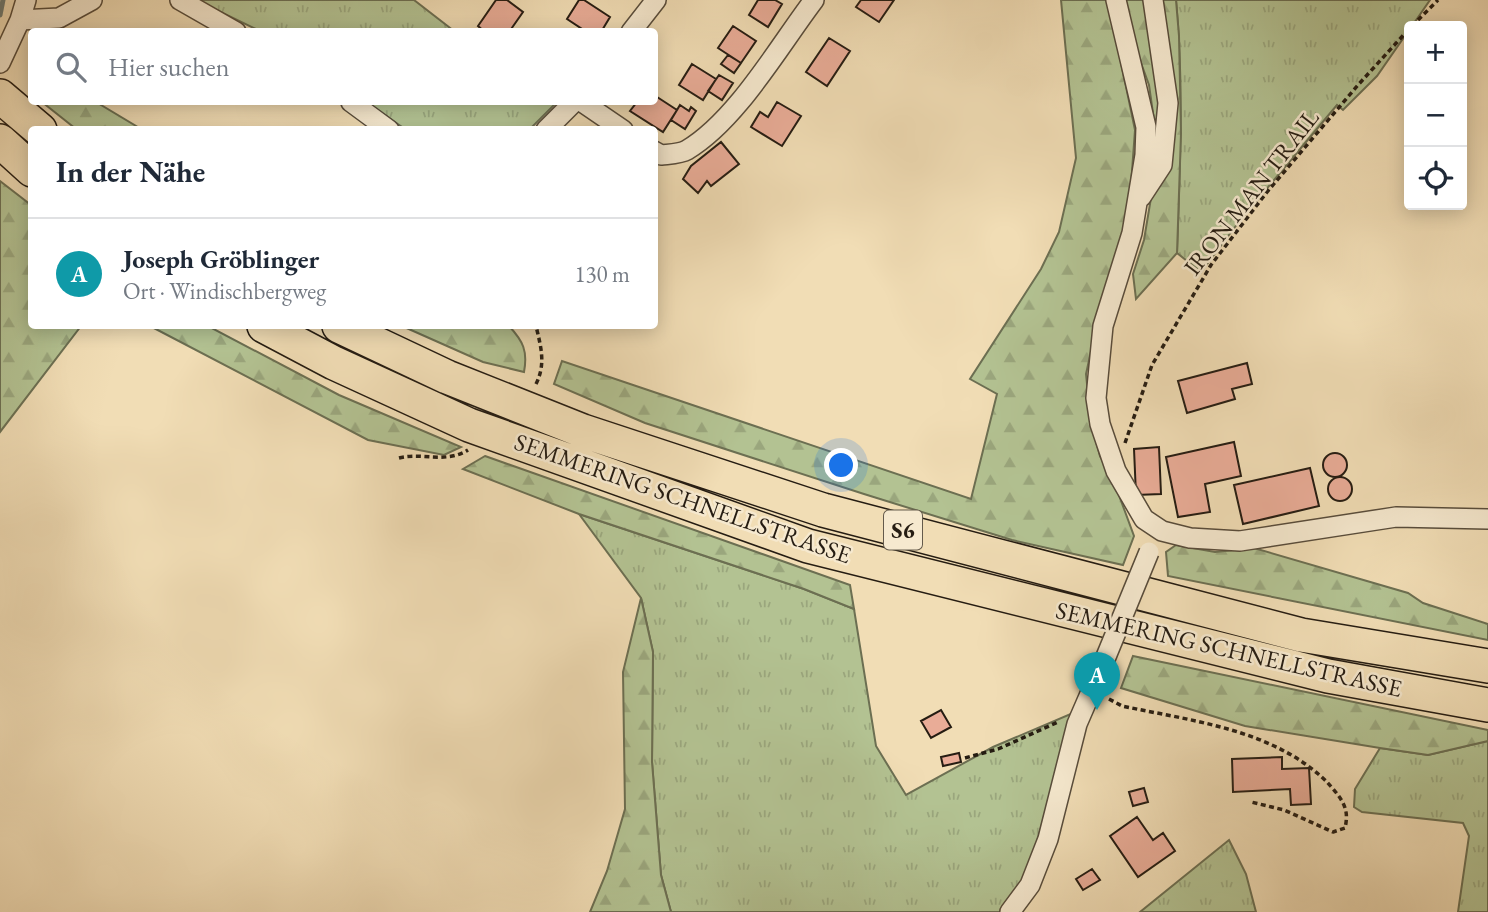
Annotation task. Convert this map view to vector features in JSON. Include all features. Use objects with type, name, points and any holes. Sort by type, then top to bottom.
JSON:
[{"type":"highway","points":[[0,96],[35,126]]},
{"type":"highway","name":"SEMMERING SCHNELLSTRASSE","points":[[270,329],[334,363],[469,425],[808,546],[1328,676],[1488,705]]},
{"type":"highway","name":"SEMMERING SCHNELLSTRASSE","points":[[345,329],[447,377],[570,426],[823,510],[1301,635],[1488,666]]},
{"type":"street","points":[[0,63],[26,0]]},
{"type":"street","points":[[20,20],[59,18],[92,0]]},
{"type":"street","points":[[180,0],[229,28]]},
{"type":"street","points":[[634,28],[656,0]]},
{"type":"street","points":[[658,153],[685,152],[718,125],[746,92],[814,0]]},
{"type":"street","points":[[1010,912],[1030,885],[1048,839],[1077,724],[1149,552],[1151,524],[1115,471],[1100,424],[1096,398],[1103,326],[1132,233],[1146,128],[1116,0]]},
{"type":"street","points":[[1137,203],[1162,165],[1168,103],[1153,0]]},
{"type":"street","points":[[355,105],[384,126]]},
{"type":"street","points":[[550,126],[571,105]]},
{"type":"street","points":[[586,105],[617,126]]},
{"type":"street","points":[[1151,524],[1200,539],[1240,541],[1396,517],[1488,519]]},
{"type":"path","name":"IRON MAN TRAIL","points":[[1416,21],[1438,0]]},
{"type":"path","name":"IRON MAN TRAIL","points":[[1115,471],[1152,365],[1211,265],[1268,192],[1404,34]]},
{"type":"path","points":[[536,385],[543,371],[542,348],[537,329]]},
{"type":"path","points":[[399,458],[412,455],[439,459],[457,457],[471,448]]},
{"type":"path","points":[[1094,686],[1122,706],[1214,725],[1274,746],[1295,757],[1310,766],[1337,792],[1346,812],[1345,828],[1333,832],[1284,810],[1251,802]]},
{"type":"path","points":[[965,758],[998,749],[1083,711]]},
{"type":"green space","points":[[196,0],[414,0],[450,28],[254,28]]},
{"type":"green space","points":[[1061,0],[1108,0],[1135,130],[1131,185],[1121,247],[1097,324],[1086,374],[1091,423],[1100,456],[1113,479],[1134,536],[1123,565],[1012,540],[864,494],[645,423],[554,384],[562,361],[971,499],[997,394],[970,379],[1041,269],[1059,232],[1076,158]]},
{"type":"green space","points":[[1123,0],[1176,0],[1179,36],[1181,133],[1177,253],[1136,299],[1133,274],[1144,240],[1151,198],[1154,120],[1149,85],[1133,41]]},
{"type":"green space","points":[[1176,0],[1430,0],[1415,21],[1404,21],[1404,37],[1377,76],[1343,110],[1337,105],[1238,223],[1201,272],[1177,253],[1181,95]]},
{"type":"green space","points":[[46,105],[101,105],[136,126],[72,126]]},
{"type":"green space","points":[[370,105],[554,105],[533,126],[401,126]]},
{"type":"green space","points":[[0,181],[28,203],[28,329],[79,329],[0,432]]},
{"type":"green space","points":[[156,329],[214,329],[339,395],[461,447],[444,455],[368,440]]},
{"type":"green space","points":[[409,329],[511,329],[523,347],[524,372],[483,362]]},
{"type":"green space","points":[[485,456],[850,585],[854,609],[804,589],[579,514],[463,469]]},
{"type":"green space","points":[[579,514],[804,589],[854,609],[876,746],[906,795],[993,747],[1073,713],[1028,874],[1000,912],[671,912],[661,875],[652,762],[653,652],[641,598]]},
{"type":"green space","points":[[1176,545],[1215,552],[1254,548],[1408,593],[1423,603],[1488,624],[1488,640],[1168,576],[1166,552]]},
{"type":"green space","points":[[641,598],[653,652],[652,762],[661,875],[671,912],[590,912],[607,871],[625,809],[623,672]]},
{"type":"green space","points":[[1133,656],[1488,730],[1488,741],[1428,755],[1245,726],[1121,688]]},
{"type":"green space","points":[[1488,741],[1488,912],[1458,912],[1469,836],[1463,823],[1362,812],[1354,807],[1355,789],[1380,748],[1428,755]]},
{"type":"green space","points":[[1229,840],[1246,874],[1256,912],[1140,912]]},
{"type":"building","points":[[496,0],[507,0],[523,12],[512,28],[478,26]]},
{"type":"building","points":[[579,0],[584,0],[610,17],[603,28],[580,28],[567,19]]},
{"type":"building","points":[[758,0],[775,0],[782,4],[768,27],[749,15]]},
{"type":"building","points":[[861,0],[894,0],[879,22],[856,7]]},
{"type":"building","points":[[733,26],[756,41],[741,63],[718,48]]},
{"type":"building","points":[[829,38],[850,51],[827,86],[806,72]]},
{"type":"building","points":[[728,55],[741,63],[734,73],[721,64]]},
{"type":"building","points":[[692,64],[716,79],[703,100],[679,85]]},
{"type":"building","points":[[719,75],[733,83],[722,100],[708,91]]},
{"type":"building","points":[[658,98],[677,110],[663,132],[658,126],[630,111],[635,105],[658,105]]},
{"type":"building","points":[[777,102],[801,116],[782,146],[751,127],[760,112],[768,117]]},
{"type":"building","points":[[680,105],[689,111],[691,107],[696,111],[685,129],[671,120]]},
{"type":"building","points":[[721,142],[739,164],[711,186],[707,181],[698,193],[683,179],[691,166]]},
{"type":"building","points":[[1247,363],[1252,384],[1232,389],[1235,399],[1187,413],[1178,381]]},
{"type":"building","points":[[1234,442],[1241,476],[1205,484],[1210,512],[1178,517],[1166,457]]},
{"type":"building","points":[[1159,447],[1161,494],[1136,495],[1134,449]]},
{"type":"building","points":[[1335,453],[1346,460],[1347,465],[1340,476],[1335,477],[1324,470],[1323,465],[1330,454]]},
{"type":"building","points":[[1310,468],[1319,506],[1243,524],[1234,485]]},
{"type":"building","points":[[1340,477],[1348,481],[1352,489],[1348,497],[1340,501],[1332,497],[1328,489],[1332,481]]},
{"type":"building","points":[[941,710],[951,727],[931,738],[921,721]]},
{"type":"building","points":[[959,753],[961,762],[943,766],[941,757]]},
{"type":"building","points":[[1282,757],[1282,769],[1309,768],[1311,804],[1291,805],[1290,789],[1233,792],[1232,759]]},
{"type":"building","points":[[1144,788],[1148,802],[1133,806],[1129,792]]},
{"type":"building","points":[[1137,817],[1153,840],[1163,833],[1175,851],[1138,877],[1110,836]]},
{"type":"building","points":[[1092,869],[1100,880],[1083,890],[1076,879]]},
{"type":"waterway","points":[[0,15],[3,0]]},
{"type":"place","name":"Joseph Gröblinger","points":[[1097,710]]}]
